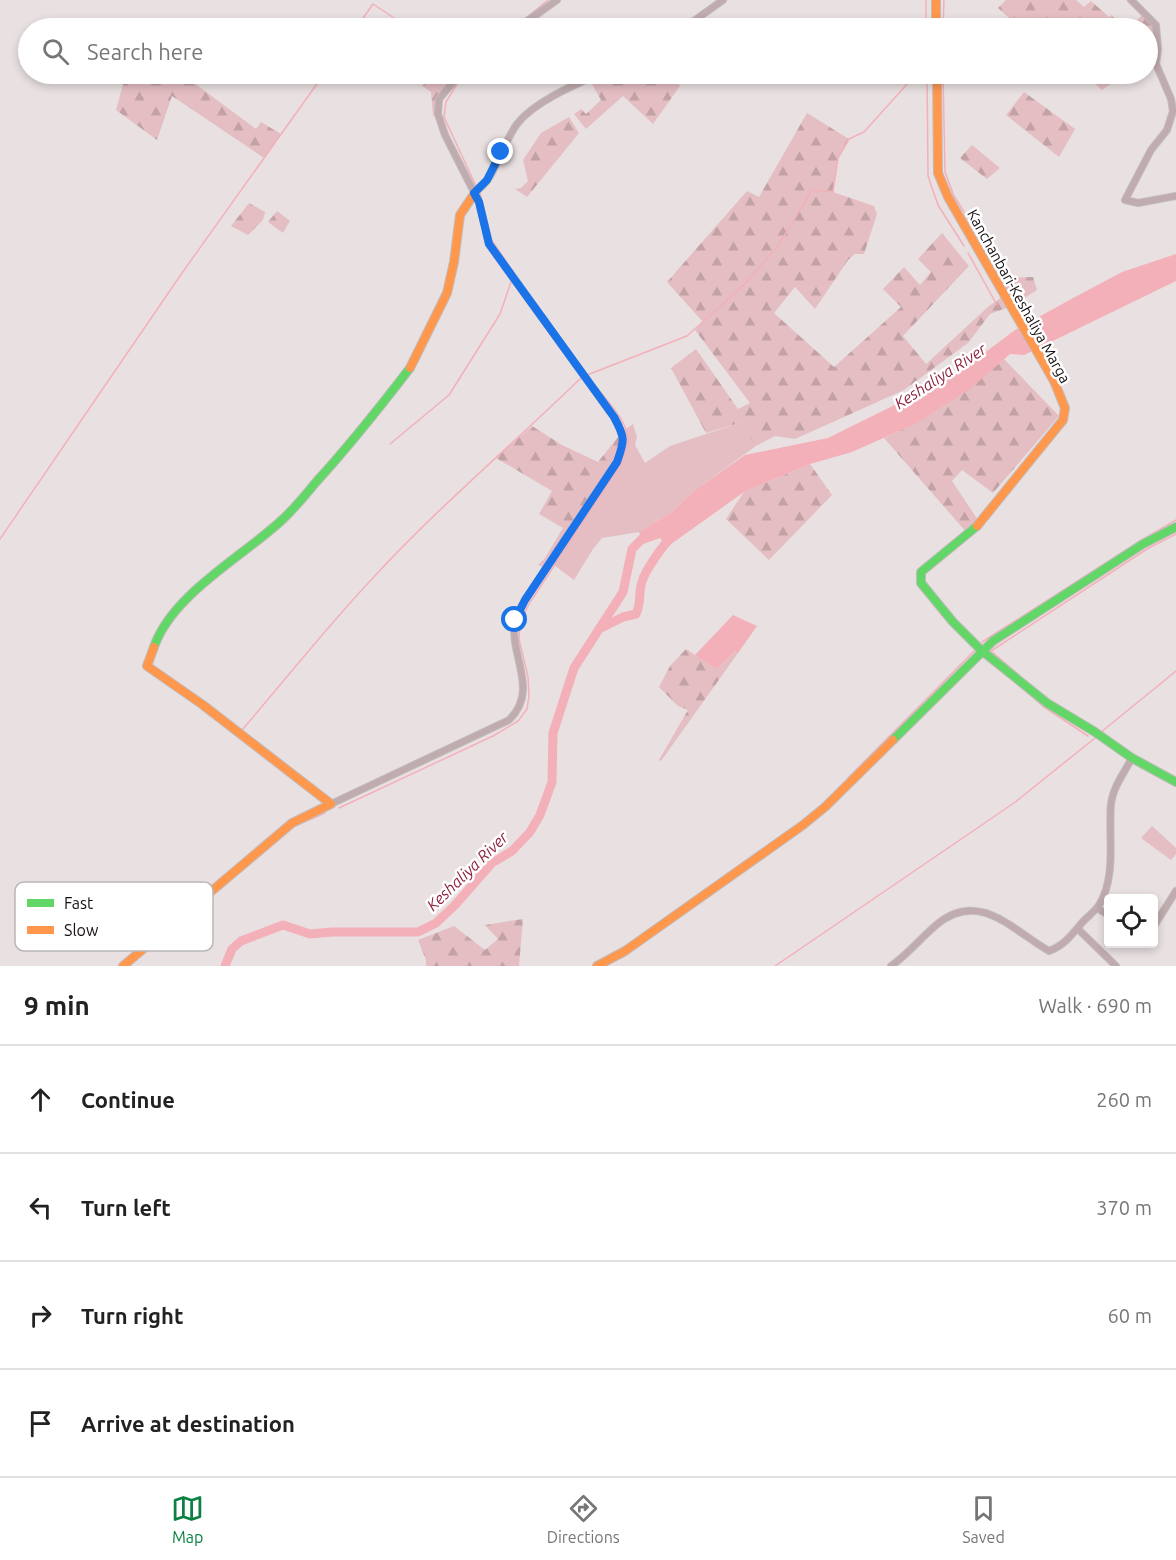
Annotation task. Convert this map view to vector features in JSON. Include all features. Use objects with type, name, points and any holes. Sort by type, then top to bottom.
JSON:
[{"type":"street","points":[[532,18],[557,0]]},
{"type":"street","points":[[698,18],[723,0]]},
{"type":"street","points":[[936,0],[936,18]]},
{"type":"street","points":[[1131,0],[1149,18]]},
{"type":"street","points":[[1158,69],[1171,99],[1173,111],[1167,130],[1151,150],[1125,200],[1138,203],[1176,196]]},
{"type":"street","points":[[213,890],[292,823],[509,720],[521,704],[523,679],[515,638],[515,620],[525,600],[617,462],[624,442],[622,432],[614,417],[489,244],[477,191],[445,135],[438,114],[439,99],[452,84]]},
{"type":"street","points":[[331,804],[212,712],[147,666],[158,635],[172,614],[218,571],[283,519],[360,434],[411,367],[447,293],[454,262],[460,215],[487,180],[517,124],[532,109],[580,84]]},
{"type":"street","name":"Kanchanbari-Keshaliya Marga","points":[[937,84],[938,173],[948,198],[1054,381],[1065,408],[1063,420],[980,523],[921,572],[921,583],[953,622],[981,650],[1047,703],[1132,758],[1175,779]]},
{"type":"street","points":[[597,966],[625,951],[825,807],[981,650],[1143,544],[1176,527]]},
{"type":"street","points":[[891,966],[937,924],[955,913],[973,910],[999,918],[1049,951],[1058,948],[1101,902],[1108,876],[1111,804],[1118,782],[1132,758]]},
{"type":"street","points":[[1158,920],[1176,891]]},
{"type":"street","points":[[1097,908],[1104,912]]},
{"type":"street","points":[[1078,929],[1116,966]]},
{"type":"street","points":[[123,966],[141,951]]},
{"type":"green space","points":[[1006,0],[1076,0],[1084,7],[1091,1],[1109,17],[1112,15],[1115,18],[1009,18],[998,8]]},
{"type":"green space","points":[[1144,13],[1149,18],[1139,18]]},
{"type":"green space","points":[[123,84],[195,84],[256,129],[261,122],[281,134],[264,158],[172,96],[157,140],[116,110]]},
{"type":"green space","points":[[424,84],[451,84],[439,99],[438,114],[433,116],[431,92],[422,86]]},
{"type":"green space","points":[[592,84],[678,84],[680,86],[653,124],[623,96],[586,129],[574,114],[581,109],[586,114],[601,100]]},
{"type":"green space","points":[[1095,84],[1110,84],[1102,90]]},
{"type":"green space","points":[[1024,92],[1075,129],[1059,157],[1006,115]]},
{"type":"green space","points":[[807,113],[849,139],[838,158],[833,192],[874,206],[877,214],[864,254],[855,254],[848,260],[815,309],[795,287],[774,313],[834,367],[901,307],[883,289],[904,267],[920,285],[931,272],[918,259],[942,233],[969,266],[903,336],[926,364],[989,306],[1005,295],[995,278],[1033,277],[1037,290],[1012,306],[990,314],[968,343],[904,390],[795,439],[775,436],[756,446],[739,423],[706,433],[671,368],[696,349],[738,409],[750,403],[695,330],[703,322],[667,282],[747,191],[759,197]]},
{"type":"green space","points":[[569,117],[579,133],[527,197],[515,189],[521,188],[528,181],[523,160],[541,133]]},
{"type":"green space","points":[[972,145],[1000,168],[987,179],[960,158]]},
{"type":"green space","points":[[249,203],[265,212],[263,220],[248,235],[231,226]]},
{"type":"green space","points":[[277,211],[290,221],[283,233],[268,222]]},
{"type":"green space","points":[[1004,359],[1059,416],[993,493],[962,470],[952,481],[980,523],[967,533],[884,438],[917,422],[947,403]]},
{"type":"green space","points":[[739,423],[756,446],[695,490],[672,512],[639,532],[602,538],[574,580],[550,562],[622,432],[633,424],[637,437],[635,445],[645,463],[670,446]]},
{"type":"green space","points":[[532,426],[562,445],[598,462],[622,432],[617,462],[546,568],[538,565],[545,558],[563,528],[539,514],[552,491],[496,458]]},
{"type":"green space","points":[[810,464],[832,495],[769,560],[726,519],[744,492]]},
{"type":"green space","points":[[686,649],[717,669],[735,651],[738,653],[661,761],[659,760],[688,710],[678,706],[659,687],[670,666]]},
{"type":"green space","points":[[1152,826],[1176,848],[1176,854],[1171,860],[1141,838]]},
{"type":"green space","points":[[523,919],[519,966],[426,966],[418,940],[454,926],[485,950],[498,939],[485,925]]},
{"type":"shaded area","points":[[1176,254],[1176,281],[1024,355],[1010,354],[970,389],[917,423],[852,452],[810,464],[744,492],[667,547],[660,538],[643,544],[639,532],[672,512],[695,490],[745,455],[828,438],[955,375],[1015,330],[1122,272]]},
{"type":"shaded area","points":[[733,615],[757,626],[738,653],[735,651],[717,669],[695,655]]},
{"type":"waterway","points":[[526,18],[548,0]]},
{"type":"waterway","points":[[926,0],[926,18]]},
{"type":"waterway","points":[[943,18],[944,0]]},
{"type":"waterway","points":[[363,18],[373,4],[394,18]]},
{"type":"waterway","points":[[538,18],[555,5]]},
{"type":"waterway","points":[[0,539],[182,273],[317,84]]},
{"type":"waterway","points":[[457,84],[446,102],[444,117],[476,186]]},
{"type":"waterway","points":[[587,375],[687,336],[745,284],[778,246],[812,190],[833,192],[838,158],[849,139],[864,132],[907,84]]},
{"type":"waterway","points":[[927,84],[928,176],[938,205],[964,246]]},
{"type":"waterway","points":[[943,84],[945,172],[954,196],[975,229]]},
{"type":"waterway","points":[[480,193],[491,239],[514,273]]},
{"type":"waterway","points":[[980,237],[1027,323]]},
{"type":"waterway","points":[[487,247],[617,429]]},
{"type":"waterway","points":[[968,253],[997,305]]},
{"type":"waterway","points":[[390,444],[449,395],[500,314],[511,282]]},
{"type":"waterway","points":[[242,730],[396,553],[582,377]]},
{"type":"waterway","points":[[339,808],[493,736],[518,721],[527,709],[528,677],[519,639],[520,622],[529,604],[621,464],[628,441],[620,418],[594,384]]},
{"type":"waterway","points":[[602,478],[614,461],[620,443]]},
{"type":"waterway","points":[[545,564],[595,490]]},
{"type":"waterway","points":[[982,642],[1176,520]]},
{"type":"waterway","name":"Keshaliya River","points":[[225,966],[232,949],[241,941],[283,925],[310,934],[418,932],[436,923],[492,863],[512,851],[530,832],[540,815],[552,782],[553,733],[574,668],[623,592],[632,549],[649,532]]},
{"type":"waterway","points":[[1020,676],[991,651],[1147,549],[1176,534]]},
{"type":"waterway","name":"Keshaliya River","points":[[599,629],[623,617],[636,614],[644,577],[655,557],[673,535]]},
{"type":"waterway","points":[[848,778],[975,650]]},
{"type":"waterway","points":[[983,657],[990,662]]},
{"type":"waterway","points":[[1100,733],[1176,671]]},
{"type":"waterway","points":[[1022,688],[1044,707],[1088,736]]},
{"type":"waterway","points":[[775,966],[1014,803],[1095,738]]},
{"type":"waterway","points":[[231,880],[295,826],[325,813]]},
{"type":"traffic: fast","points":[[154,647],[163,628],[192,593],[267,533],[296,506],[353,440],[410,368]]},
{"type":"traffic: fast","points":[[977,526],[921,572],[921,583],[953,622],[981,650],[1047,703],[1132,758],[1176,782]]},
{"type":"traffic: fast","points":[[893,740],[993,641],[1143,544],[1176,527]]},
{"type":"traffic: slow","points":[[936,0],[936,18]]},
{"type":"traffic: slow","points":[[937,84],[938,173],[948,197],[1054,381],[1065,408],[1063,420],[977,526]]},
{"type":"traffic: slow","points":[[410,368],[447,293],[454,262],[460,215],[476,191]]},
{"type":"traffic: slow","points":[[154,647],[147,666],[203,705],[331,804],[292,823],[213,890]]},
{"type":"traffic: slow","points":[[597,966],[625,951],[803,825],[825,807],[893,740]]},
{"type":"traffic: slow","points":[[123,966],[141,951]]},
{"type":"route","points":[[501,152],[487,180],[474,193],[479,202],[489,244],[614,417],[622,432],[624,442],[617,462],[525,600],[515,620]]}]
